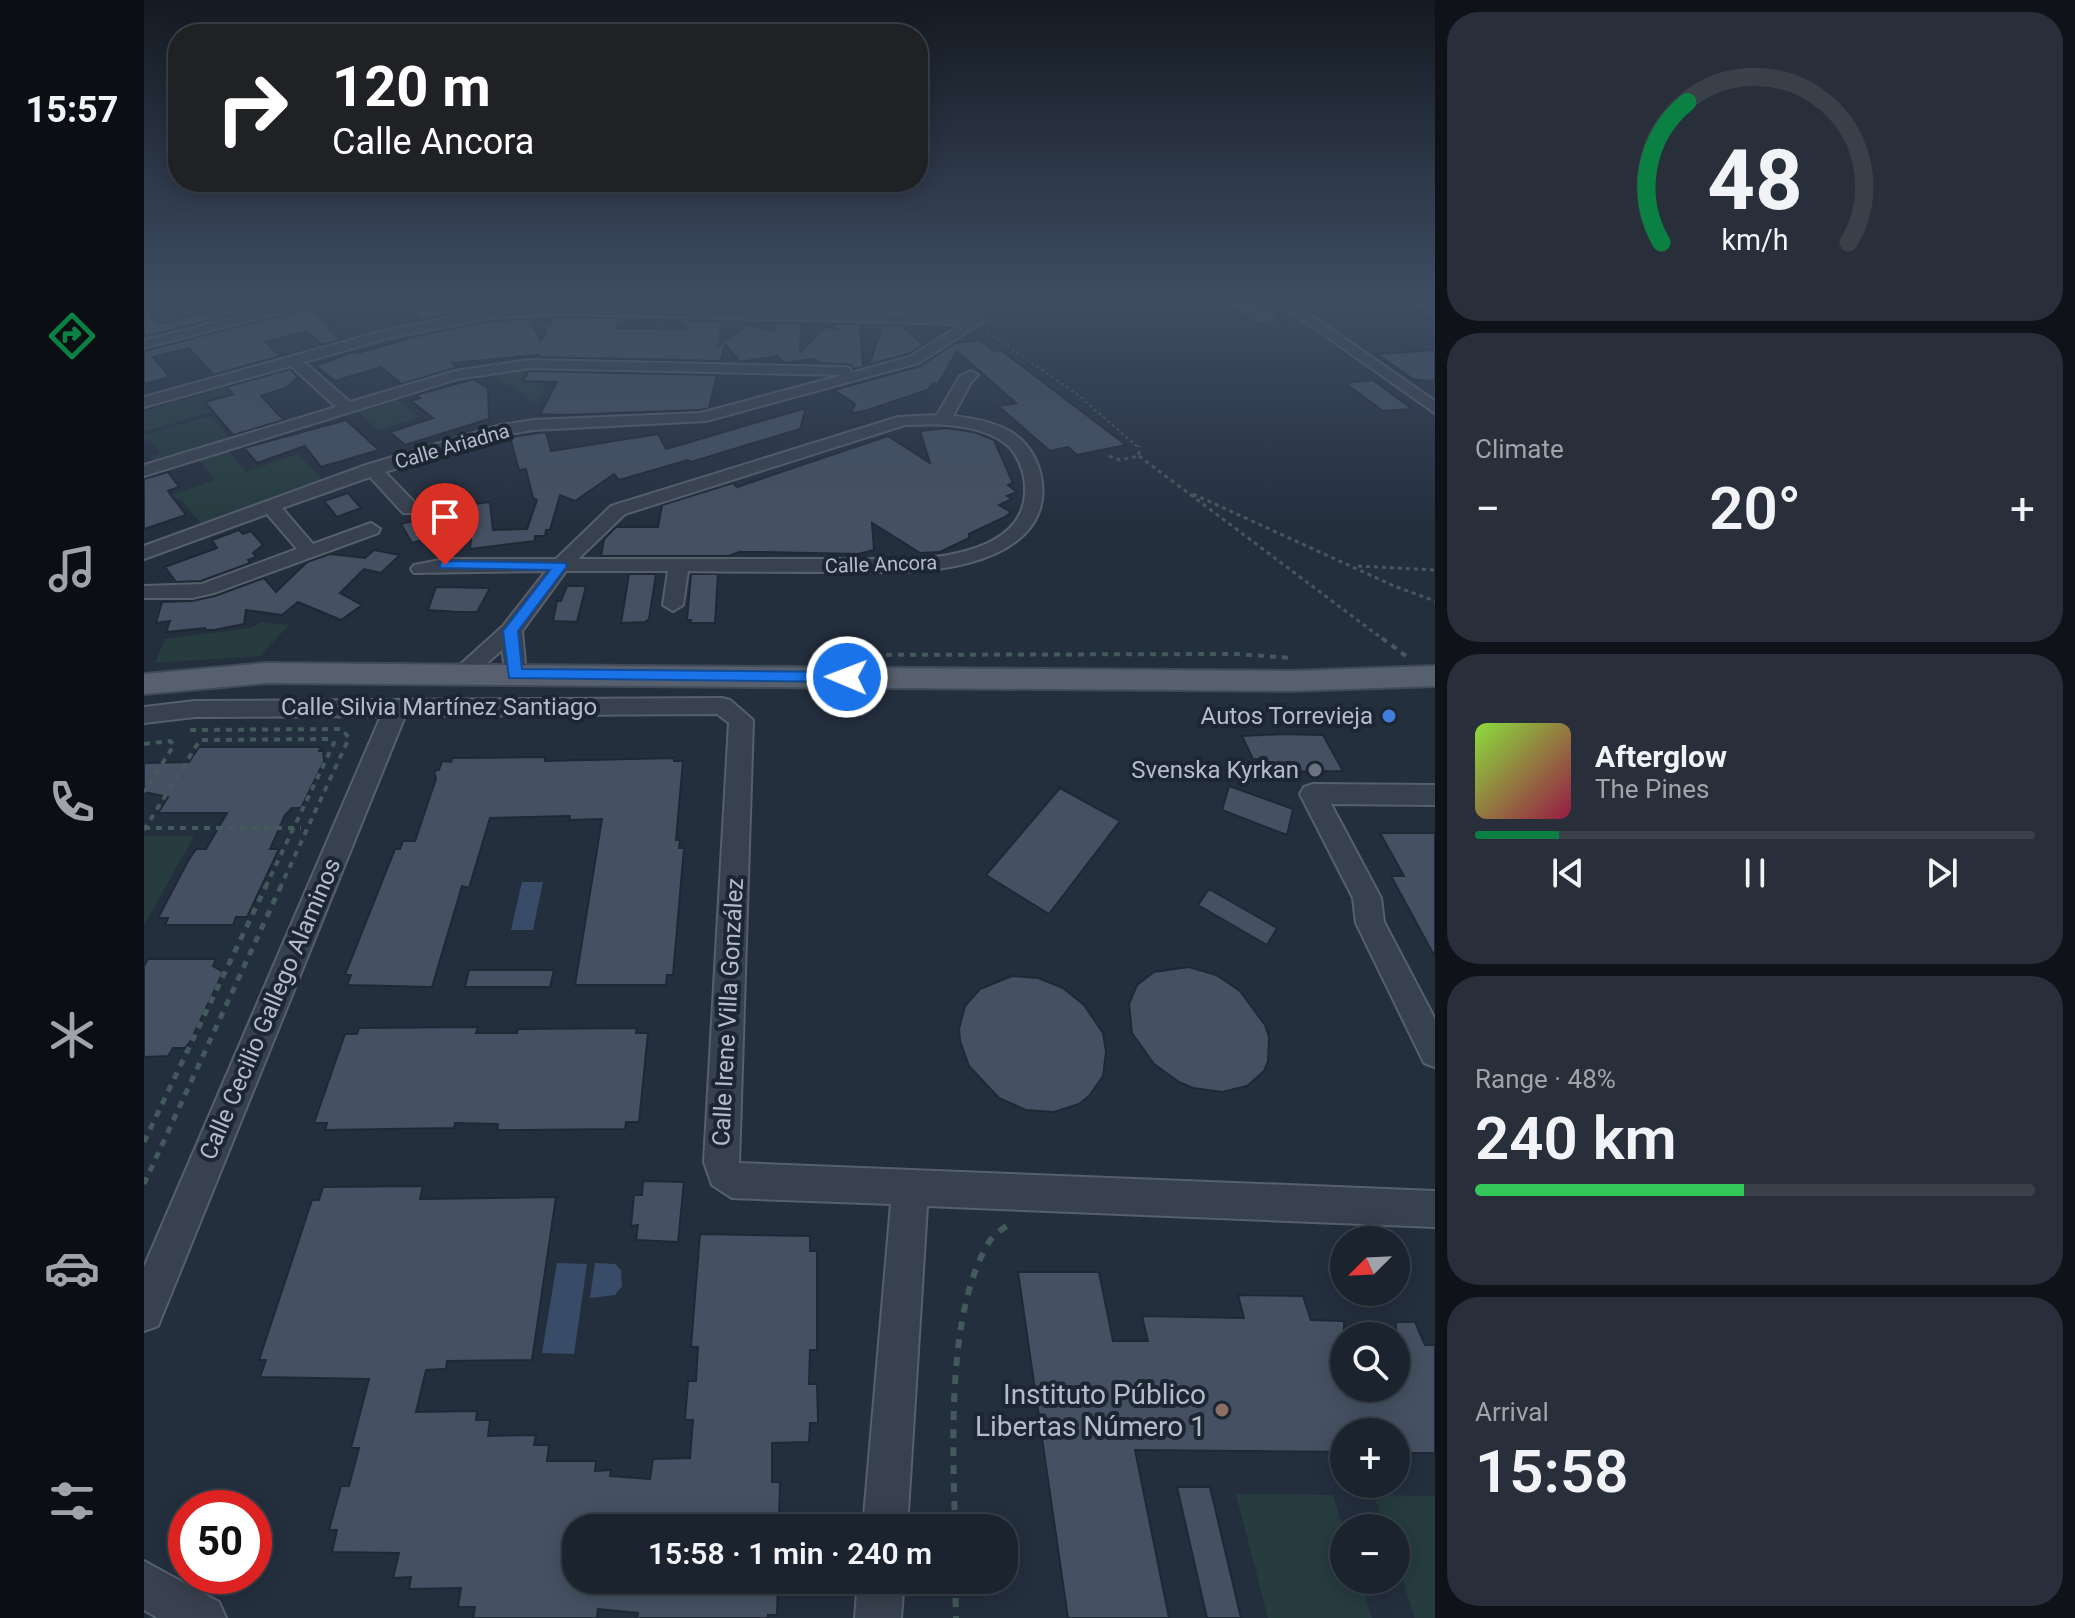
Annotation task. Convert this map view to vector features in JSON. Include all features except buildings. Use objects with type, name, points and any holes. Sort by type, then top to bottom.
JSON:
[{"type":"main road","points":[[144,684],[266,673],[1294,670],[1435,676]]},
{"type":"main road","points":[[1294,670],[1435,695]]},
{"type":"street","points":[[144,402],[245,374]]},
{"type":"street","points":[[308,374],[347,408]]},
{"type":"street","points":[[144,471],[464,374]]},
{"type":"street","points":[[819,374],[828,379],[827,385]]},
{"type":"street","name":"Calle Ariadna","points":[[144,553],[372,469],[509,428],[692,420],[868,374]]},
{"type":"street","points":[[1386,374],[1435,408]]},
{"type":"street","points":[[944,417],[965,379],[971,375]]},
{"type":"street","name":"Calle Ancora","points":[[421,569],[445,565],[560,566],[679,566],[930,564],[979,553],[1014,536],[1032,511],[1033,471],[1030,460],[1017,444],[998,432],[970,421],[944,417],[904,420],[618,510],[560,566],[511,631],[462,673]]},
{"type":"street","points":[[372,469],[410,509]]},
{"type":"street","points":[[271,507],[308,550]]},
{"type":"street","points":[[144,592],[199,591],[371,529]]},
{"type":"street","points":[[673,605],[679,566]]},
{"type":"street","points":[[511,631],[515,674]]},
{"type":"street","name":"Calle Silvia Martínez Santiago","points":[[144,715],[195,709],[397,707],[722,706],[731,713]]},
{"type":"street","name":"Calle Cecilio Gallego Alaminos","points":[[144,1312],[397,707]]},
{"type":"street","name":"Calle Irene Villa González","points":[[731,713],[741,720],[722,1168],[727,1177],[737,1181],[910,1188]]},
{"type":"street","points":[[1435,795],[1313,794],[1367,898],[1370,923],[1435,1052]]},
{"type":"street","points":[[886,1514],[910,1188],[1435,1209]]},
{"type":"street","points":[[144,1584],[203,1618]]},
{"type":"street","points":[[878,1618],[880,1594]]},
{"type":"path","points":[[1049,374],[1138,443],[1139,456]]},
{"type":"path","points":[[1109,456],[1120,460],[1139,456],[1413,662],[1398,661]]},
{"type":"path","points":[[1190,494],[1353,565],[1401,592],[1435,601]]},
{"type":"path","points":[[1353,565],[1435,570]]},
{"type":"path","points":[[829,655],[1224,654],[1294,670]]},
{"type":"path","points":[[144,1184],[349,738],[342,729],[174,730]]},
{"type":"path","points":[[144,829],[200,740],[331,739],[334,743],[297,828],[144,1142]]},
{"type":"path","points":[[144,744],[170,741],[174,745],[144,792]]},
{"type":"path","points":[[144,829],[297,828]]},
{"type":"path","points":[[955,1514],[956,1359],[967,1306],[982,1247],[996,1230],[1018,1220]]},
{"type":"path","points":[[955,1594],[956,1618]]},
{"type":"green space","points":[[273,374],[287,390],[144,432],[144,411]]},
{"type":"green space","points":[[492,374],[525,374],[520,382],[546,384],[537,404]]},
{"type":"green space","points":[[398,400],[419,417],[378,431],[359,412]]},
{"type":"green space","points":[[210,416],[231,439],[156,462],[151,456],[160,453],[151,440],[144,442],[144,435]]},
{"type":"green space","points":[[228,451],[246,472],[298,454],[322,479],[202,525],[180,498],[144,508],[144,485],[155,500],[215,480],[199,460]]},
{"type":"green space","points":[[261,622],[289,625],[260,656],[155,663],[165,639],[251,628]]},
{"type":"green space","points":[[144,836],[194,836],[144,925]]},
{"type":"green space","points":[[1236,1494],[1330,1495],[1339,1514],[1330,1514],[1330,1594],[1364,1594],[1372,1618],[1268,1618]]},
{"type":"green space","points":[[1435,1496],[1435,1618],[1415,1618],[1407,1594],[1410,1594],[1410,1514],[1380,1514],[1375,1498]]},
{"type":"water","points":[[522,882],[543,882],[533,930],[511,930]]},
{"type":"water","points":[[557,1263],[587,1264],[574,1354],[542,1353]]},
{"type":"water","points":[[595,1263],[615,1264],[621,1270],[622,1286],[615,1295],[590,1298]]},
{"type":"place","name":"Autos Torrevieja","points":[[1389,716]]},
{"type":"place","name":"Svenska Kyrkan","points":[[1315,770]]},
{"type":"place","name":"Instituto Público Libertas Número 1","points":[[1222,1410]]},
{"type":"route","points":[[445,565],[560,566],[511,631],[515,674],[847,677]]}]
